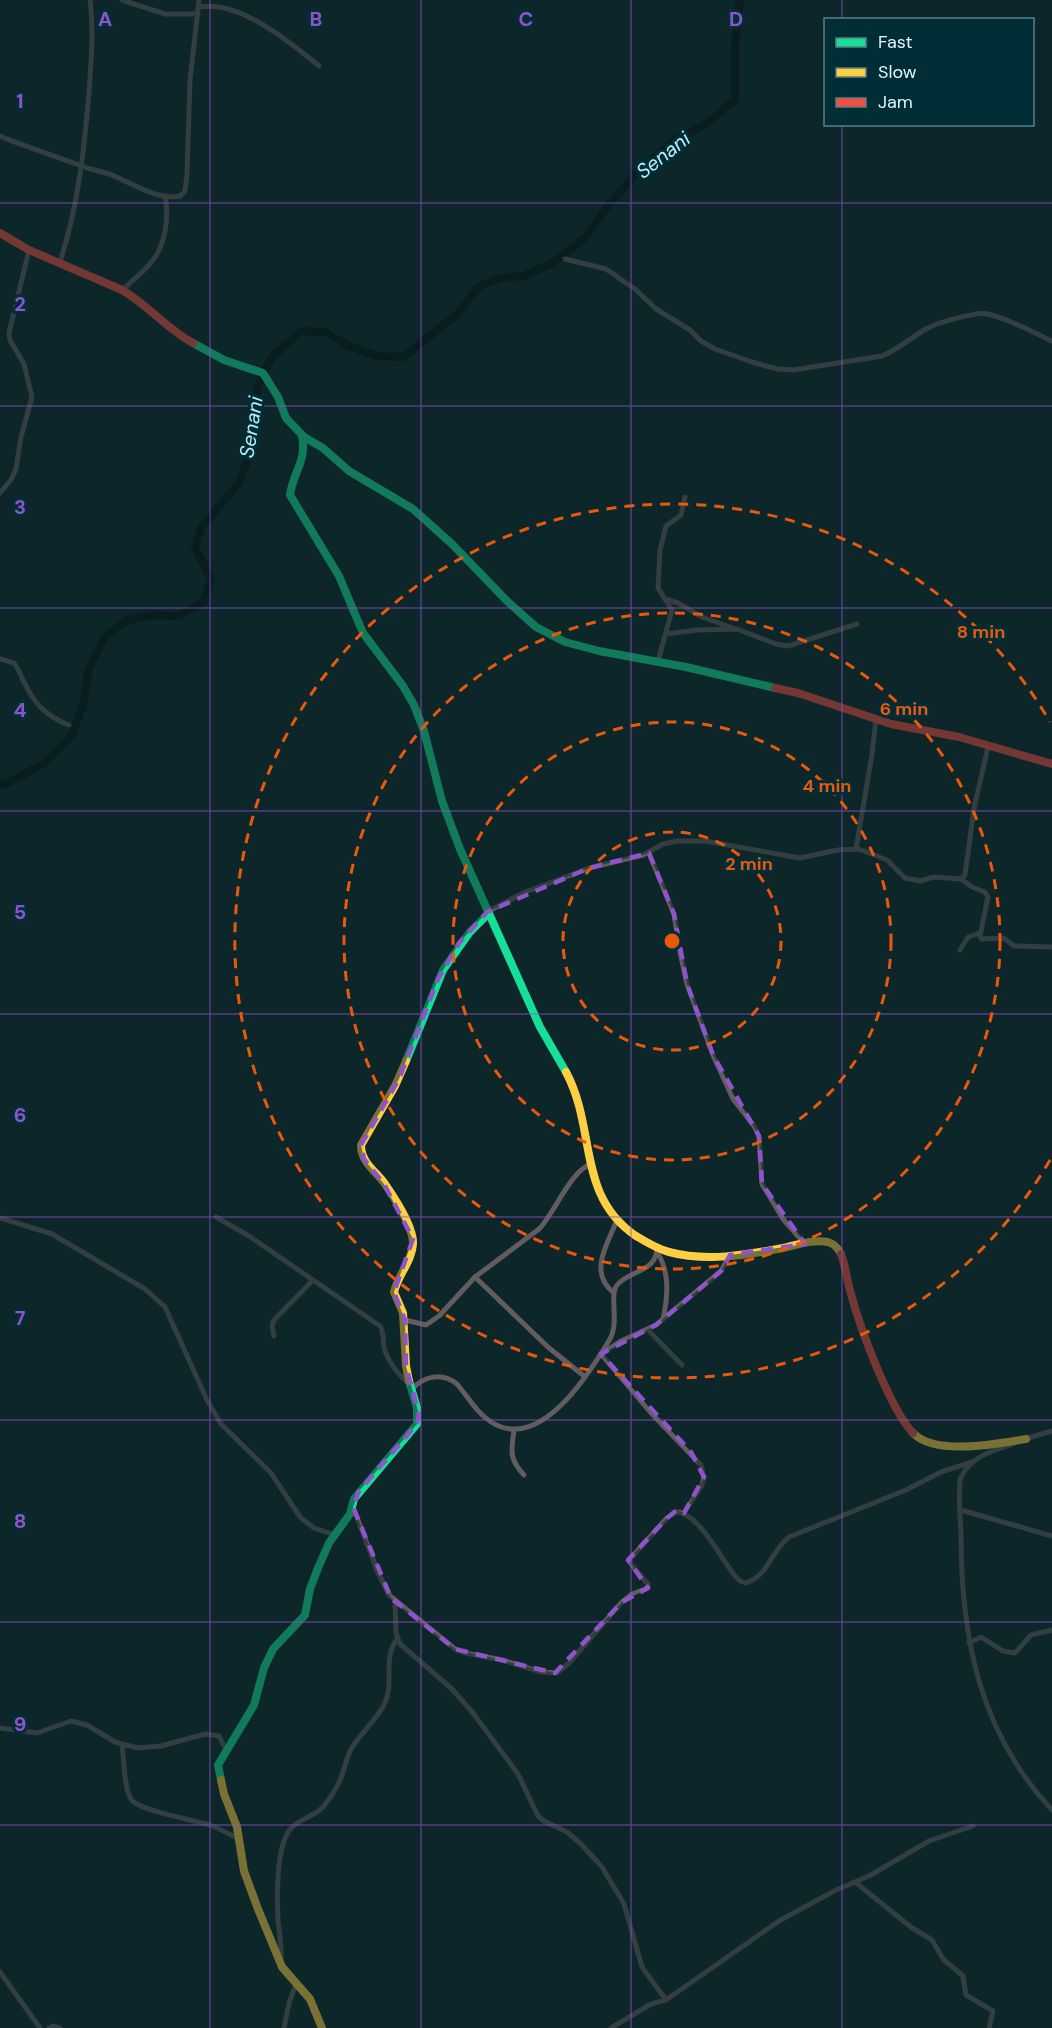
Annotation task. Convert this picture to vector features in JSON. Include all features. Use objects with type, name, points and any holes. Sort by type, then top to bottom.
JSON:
[{"type":"street","points":[[60,262],[82,167],[91,61],[90,0]]},
{"type":"street","points":[[122,0],[165,14],[198,14]]},
{"type":"street","points":[[0,136],[165,196],[180,196],[184,191],[188,161],[190,80],[199,3],[223,6],[247,16],[270,29],[319,66]]},
{"type":"street","points":[[122,290],[152,262],[157,253],[166,223],[165,196]]},
{"type":"street","points":[[0,233],[29,250],[122,290],[136,298],[180,336],[224,360],[263,373],[278,397],[286,418],[302,436],[323,448],[349,471],[374,488],[394,496],[432,524],[507,601],[536,627],[565,642],[798,693],[876,719],[959,737],[1052,764]]},
{"type":"street","points":[[0,493],[11,480],[16,469],[21,437],[32,397],[24,364],[10,340],[9,333],[29,250]]},
{"type":"street","points":[[565,259],[606,268],[619,276],[656,309],[690,330],[701,341],[715,349],[777,369],[801,369],[882,356],[928,328],[983,313],[1035,332],[1052,341]]},
{"type":"street","points":[[302,436],[305,455],[290,495],[342,581],[363,633],[413,702],[456,839],[487,913],[529,998],[537,1023],[578,1097],[592,1164],[604,1202],[617,1220],[657,1249],[686,1255],[730,1255],[805,1244],[824,1242],[831,1244],[840,1252],[849,1291],[869,1346],[895,1405],[911,1433],[919,1440],[933,1444],[978,1445],[1026,1439]]},
{"type":"street","points":[[658,661],[672,610],[658,588],[657,582],[661,543],[667,524],[681,515],[685,497]]},
{"type":"street","points":[[665,599],[678,603],[702,617],[783,646],[857,624]]},
{"type":"street","points":[[666,634],[697,630],[737,629]]},
{"type":"street","points":[[0,659],[9,660],[16,666],[42,711],[69,725]]},
{"type":"street","points":[[856,849],[871,765],[876,719]]},
{"type":"street","points":[[961,879],[965,875],[974,808],[988,747]]},
{"type":"street","points":[[322,2028],[310,1999],[288,1976],[281,1964],[244,1871],[240,1840],[224,1794],[218,1768],[226,1750],[254,1705],[264,1668],[273,1649],[305,1615],[315,1574],[335,1535],[353,1507],[359,1491],[417,1424],[419,1415],[406,1366],[405,1320],[401,1305],[394,1297],[394,1288],[411,1256],[413,1239],[384,1184],[364,1160],[360,1151],[361,1145],[399,1079],[438,979],[459,943],[487,913],[523,893],[589,867],[649,853],[663,844],[689,840],[729,844],[800,858],[856,849],[887,860],[905,878],[920,881],[934,877],[961,879],[987,894],[980,933],[982,939],[1004,938],[1014,946],[1052,947]]},
{"type":"street","points":[[649,853],[674,914],[687,984],[712,1055],[733,1099],[759,1136],[762,1184],[783,1219],[805,1244]]},
{"type":"street","points":[[960,950],[968,938],[980,933]]},
{"type":"street","points":[[405,1320],[426,1325],[439,1316],[475,1277],[539,1229],[547,1221],[581,1169],[592,1164]]},
{"type":"street","points":[[216,1217],[249,1236],[380,1326],[384,1332],[385,1350],[391,1364],[411,1387]]},
{"type":"street","points":[[0,1218],[52,1234],[145,1289],[165,1307],[207,1400],[222,1424],[271,1473],[300,1517],[314,1528],[335,1535]]},
{"type":"street","points":[[411,1387],[428,1378],[439,1377],[452,1380],[481,1415],[501,1427],[514,1430],[532,1426],[550,1416],[566,1400],[601,1354],[615,1330],[613,1292],[603,1278],[601,1265],[603,1252],[617,1220]]},
{"type":"street","points":[[613,1292],[617,1285],[650,1265],[657,1249]]},
{"type":"street","points":[[657,1249],[663,1263],[667,1284],[667,1302],[663,1319]]},
{"type":"street","points":[[601,1354],[621,1341],[648,1330],[663,1319],[721,1271],[730,1255]]},
{"type":"street","points":[[475,1277],[549,1348],[584,1376]]},
{"type":"street","points":[[274,1336],[272,1326],[274,1320],[312,1281]]},
{"type":"street","points":[[648,1330],[682,1365]]},
{"type":"street","points":[[601,1354],[651,1413],[701,1465],[704,1477],[702,1485],[684,1513]]},
{"type":"street","points":[[514,1430],[513,1462],[524,1476]]},
{"type":"street","points":[[353,1507],[385,1589],[395,1601],[455,1649],[541,1672],[557,1672],[588,1642],[622,1602],[632,1594],[648,1588],[648,1584],[634,1569],[630,1559],[667,1518],[676,1512],[684,1513],[704,1532],[735,1576],[740,1581],[746,1582],[762,1573],[789,1537],[906,1490],[941,1472],[972,1462],[982,1455],[1052,1431]]},
{"type":"street","points":[[972,1462],[961,1477],[962,1596],[969,1643],[979,1682],[999,1734],[1015,1761],[1052,1810]]},
{"type":"street","points":[[961,1510],[1052,1536]]},
{"type":"street","points":[[281,1964],[278,1898],[282,1851],[287,1835],[293,1827],[319,1811],[328,1800],[341,1778],[353,1747],[382,1707],[388,1694],[389,1658],[397,1639],[395,1601]]},
{"type":"street","points":[[969,1643],[981,1637],[1003,1651],[1015,1653],[1031,1635],[1052,1630]]},
{"type":"street","points":[[397,1639],[406,1650],[452,1689],[473,1713],[518,1774],[538,1816],[567,1832],[602,1867],[624,1904],[642,1966],[666,2000]]},
{"type":"street","points":[[0,1728],[37,1733],[71,1721],[87,1725],[109,1739],[130,1747],[170,1744],[191,1736],[213,1734],[219,1736],[226,1750]]},
{"type":"street","points":[[122,1744],[128,1791],[134,1803],[212,1826],[240,1840]]},
{"type":"street","points":[[611,2028],[651,2004],[666,2000],[779,1921],[929,1840],[973,1826]]},
{"type":"street","points":[[855,1882],[912,1928],[932,1940],[943,1959],[963,1976],[966,1995],[993,2011],[989,2028]]},
{"type":"street","points":[[0,1972],[39,2028]]},
{"type":"street","points":[[284,2028],[296,1984]]},
{"type":"street","points":[[50,2028],[52,2026],[60,2028]]},
{"type":"highlighted area","points":[[649,853],[674,914],[687,984],[713,1055],[759,1136],[762,1184],[805,1244],[730,1255],[721,1271],[656,1325],[601,1354],[691,1452],[704,1477],[684,1513],[677,1510],[667,1518],[628,1560],[648,1588],[622,1602],[555,1673],[455,1649],[391,1598],[353,1507],[359,1491],[417,1424],[419,1415],[406,1366],[405,1320],[394,1292],[413,1239],[384,1184],[364,1159],[361,1145],[399,1079],[438,979],[459,943],[487,912],[589,868]]},
{"type":"waterway","name":"Senani","points":[[0,785],[43,764],[72,735],[84,702],[88,671],[104,638],[125,621],[151,615],[179,616],[204,601],[211,580],[195,547],[201,528],[238,484],[251,452],[256,419],[257,388],[274,355],[302,331],[326,332],[348,346],[377,356],[403,357],[457,314],[479,287],[500,278],[524,276],[551,264],[584,239],[636,173],[676,139],[711,121],[735,99],[735,45],[740,0]]},
{"type":"traffic: fast","points":[[193,343],[224,360],[263,373],[278,397],[286,418],[304,437],[323,448],[349,471],[413,509],[536,627],[565,642],[599,651],[686,667],[775,688]]},
{"type":"traffic: fast","points":[[302,436],[303,453],[290,495],[339,576],[363,633],[403,686],[414,705],[424,731],[442,801],[460,849],[540,1027],[566,1072]]},
{"type":"traffic: fast","points":[[406,1061],[443,970],[470,932],[488,914]]},
{"type":"traffic: fast","points":[[221,1780],[218,1765],[254,1705],[264,1668],[273,1649],[305,1615],[310,1589],[329,1543],[350,1514],[354,1499],[417,1424],[417,1408],[409,1381]]},
{"type":"traffic: slow","points":[[406,1061],[395,1086],[361,1145],[363,1157],[393,1197],[407,1221],[412,1237],[412,1250],[394,1292],[403,1313],[409,1381]]},
{"type":"traffic: slow","points":[[566,1072],[582,1116],[590,1160],[604,1201],[617,1220],[636,1236],[665,1251],[697,1257],[740,1255],[817,1241],[833,1244],[841,1254]]},
{"type":"traffic: slow","points":[[913,1433],[923,1440],[951,1446],[983,1445],[1026,1439]]},
{"type":"traffic: slow","points":[[221,1780],[237,1827],[244,1871],[258,1909],[282,1967],[310,1999],[322,2028]]},
{"type":"traffic: jam","points":[[0,233],[29,250],[122,290],[193,343]]},
{"type":"traffic: jam","points":[[775,688],[798,693],[891,724],[959,737],[1052,764]]},
{"type":"traffic: jam","points":[[841,1254],[855,1309],[877,1367],[895,1406],[913,1433]]}]
